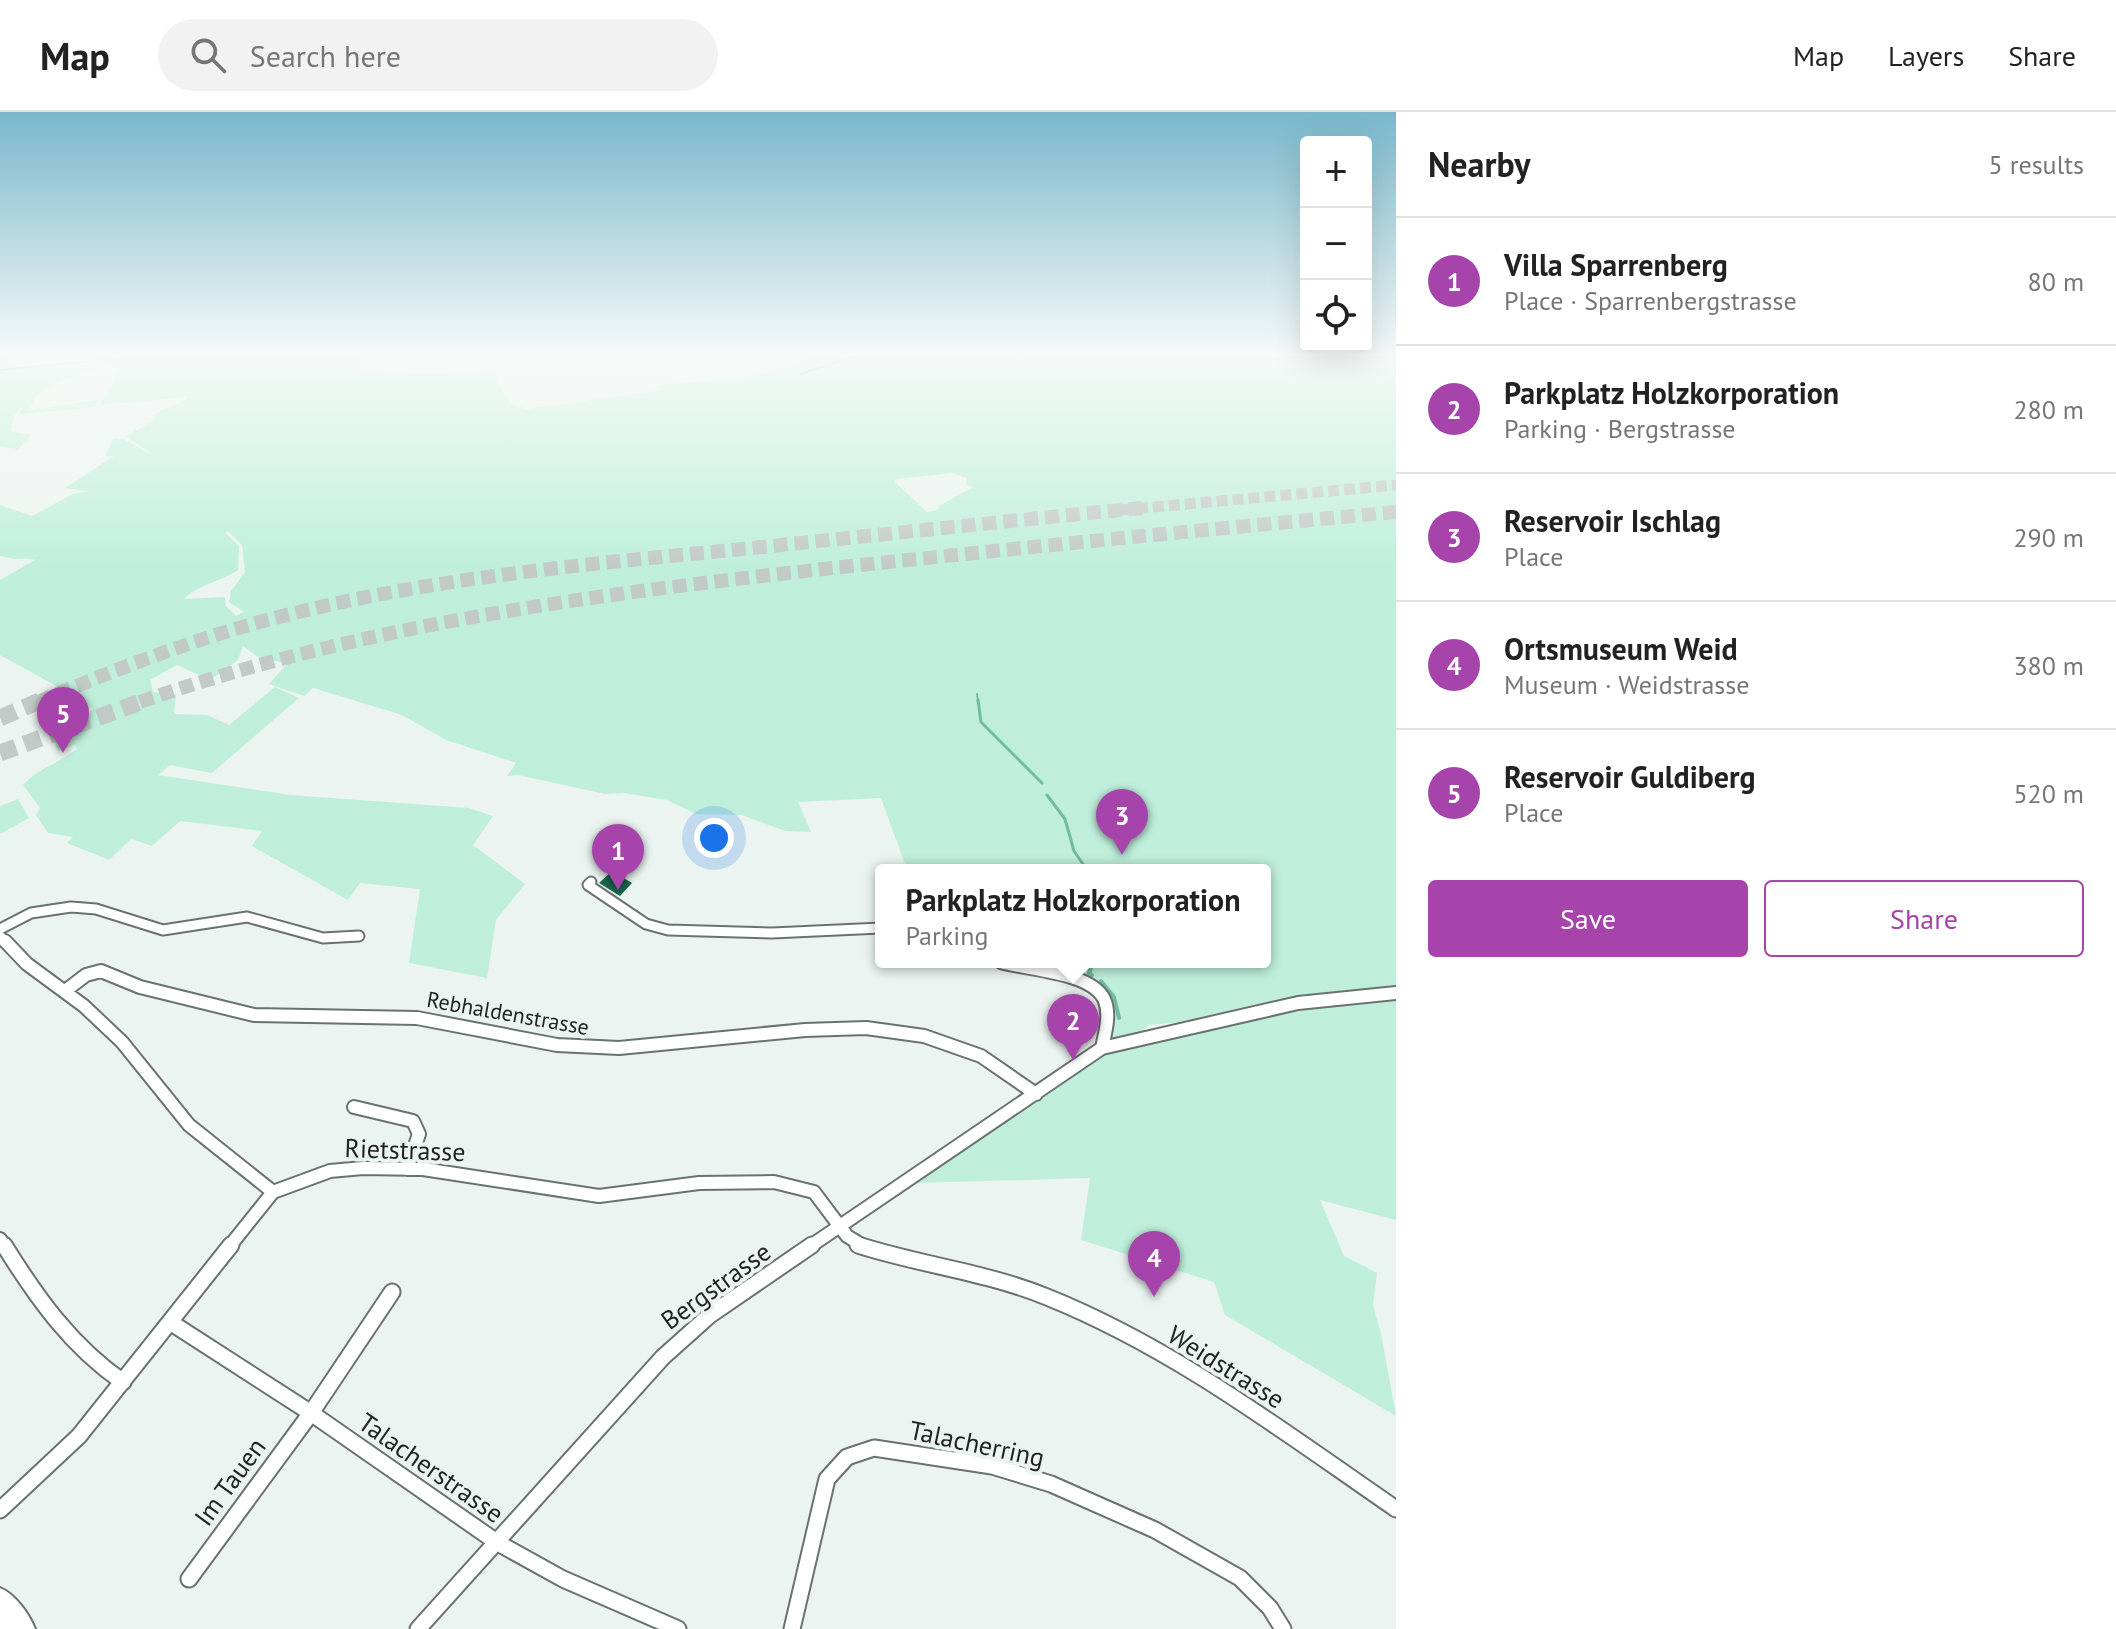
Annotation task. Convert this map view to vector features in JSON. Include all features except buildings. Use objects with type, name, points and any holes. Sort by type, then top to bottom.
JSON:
[{"type":"main road","points":[[0,1600],[23,1629]]},
{"type":"street","points":[[591,882],[588,885],[646,924],[668,930],[772,933],[875,928]]},
{"type":"street","points":[[0,929],[31,913],[71,907],[96,909],[163,930],[247,917],[265,919],[323,938],[359,936]]},
{"type":"street","points":[[0,936],[27,964],[65,991],[122,1042],[189,1125],[273,1192],[79,1436],[0,1510]]},
{"type":"street","points":[[1018,968],[1081,979],[1099,989],[1109,1012],[1102,1048],[1298,1003],[1396,993]]},
{"type":"street","name":"Rebhaldenstrasse","points":[[65,991],[86,974],[100,970],[139,986],[252,1014],[431,1018],[520,1039],[603,1048],[641,1047],[808,1028],[886,1029],[966,1047],[1005,1068],[1036,1094]]},
{"type":"street","name":"Bergstrasse","points":[[418,1629],[498,1543],[622,1399],[679,1340],[710,1315],[1102,1048]]},
{"type":"street","points":[[354,1107],[413,1121],[419,1134],[407,1169]]},
{"type":"street","name":"Rietstrasse","points":[[273,1192],[330,1171],[363,1168],[452,1172],[576,1195],[599,1196],[739,1180],[782,1183],[814,1192],[841,1227]]},
{"type":"street","name":"Weidstrasse","points":[[841,1227],[859,1246],[1020,1288],[1107,1325],[1283,1431],[1396,1509]]},
{"type":"street","points":[[0,1239],[53,1320],[107,1372],[123,1382]]},
{"type":"street","name":"Im Tauen","points":[[189,1579],[311,1413],[392,1292]]},
{"type":"street","name":"Talacherstrasse","points":[[170,1322],[311,1413],[498,1543],[563,1579],[678,1629]]},
{"type":"street","name":"Talacherring","points":[[792,1629],[827,1479],[847,1457],[874,1448],[992,1466],[1051,1484],[1155,1530],[1240,1578],[1270,1608],[1283,1629]]},
{"type":"green space","points":[[0,427],[12,427],[11,431],[31,435],[18,449],[0,447]]},
{"type":"green space","points":[[143,427],[1396,427],[1396,988],[1256,1004],[1184,1022],[1149,1025],[1137,1036],[1111,1041],[1113,1016],[1110,998],[1101,986],[1088,979],[1035,968],[1271,968],[1271,864],[905,864],[881,798],[798,802],[811,832],[785,831],[742,815],[696,814],[667,800],[624,793],[605,794],[518,775],[507,776],[516,763],[446,740],[402,715],[313,688],[304,696],[269,684],[288,663],[261,659],[243,646],[238,660],[210,680],[177,665],[150,680],[153,692],[176,695],[174,714],[207,715],[229,725],[275,687],[299,698],[212,773],[170,765],[158,775],[291,795],[469,808],[493,816],[473,845],[525,884],[496,920],[487,978],[409,963],[420,889],[360,883],[348,900],[252,846],[262,831],[180,821],[152,846],[131,839],[109,860],[67,843],[73,837],[48,833],[36,815],[40,808],[23,785],[35,774],[77,749],[75,745],[58,751],[52,737],[80,722],[93,709],[0,655],[0,580],[35,560],[0,556],[0,505],[32,516],[73,494],[87,491],[65,488],[114,456],[106,456],[113,438],[125,440],[151,454],[126,436]],"holes":[[[953,473],[967,478],[966,484],[973,487],[937,510],[927,512],[895,482],[896,479]],[[228,531],[242,545],[245,572],[231,591],[229,602],[244,612],[236,616],[226,606],[225,597],[184,599],[238,570],[239,546],[225,533]]]},
{"type":"green space","points":[[18,799],[29,818],[0,834],[0,806]]},
{"type":"green space","points":[[1396,996],[1396,1220],[1320,1200],[1344,1256],[1377,1273],[1373,1305],[1396,1416],[1225,1315],[1214,1282],[1081,1240],[1090,1178],[917,1183],[1100,1056],[1291,1005]]},
{"type":"waterway","points":[[977,694],[978,702]]},
{"type":"waterway","points":[[978,700],[981,722],[1042,783]]},
{"type":"waterway","points":[[1047,795],[1065,819],[1074,851],[1083,864]]},
{"type":"waterway","points":[[1091,968],[1089,973],[1092,975]]},
{"type":"waterway","points":[[1101,981],[1114,997],[1119,1018]]},
{"type":"tunnel","points":[[1134,509],[1396,485]]},
{"type":"tunnel","points":[[1134,509],[1142,508]]},
{"type":"tunnel","points":[[38,702],[212,636],[385,593],[558,568],[1134,509]]},
{"type":"tunnel","points":[[1121,510],[1134,509]]},
{"type":"tunnel","points":[[144,701],[312,651],[399,631],[576,600],[842,567],[1396,512]]},
{"type":"tunnel","points":[[0,718],[42,700]]},
{"type":"tunnel","points":[[0,753],[144,701]]},
{"type":"place","name":"Reservoir Guldiberg","points":[[63,753]]},
{"type":"place","name":"Reservoir Ischlag","points":[[1122,855]]},
{"type":"place","name":"Villa Sparrenberg","points":[[618,890]]},
{"type":"place","name":"Parkplatz Holzkorporation","points":[[1073,1060]]},
{"type":"place","name":"Ortsmuseum Weid","points":[[1154,1297]]}]
